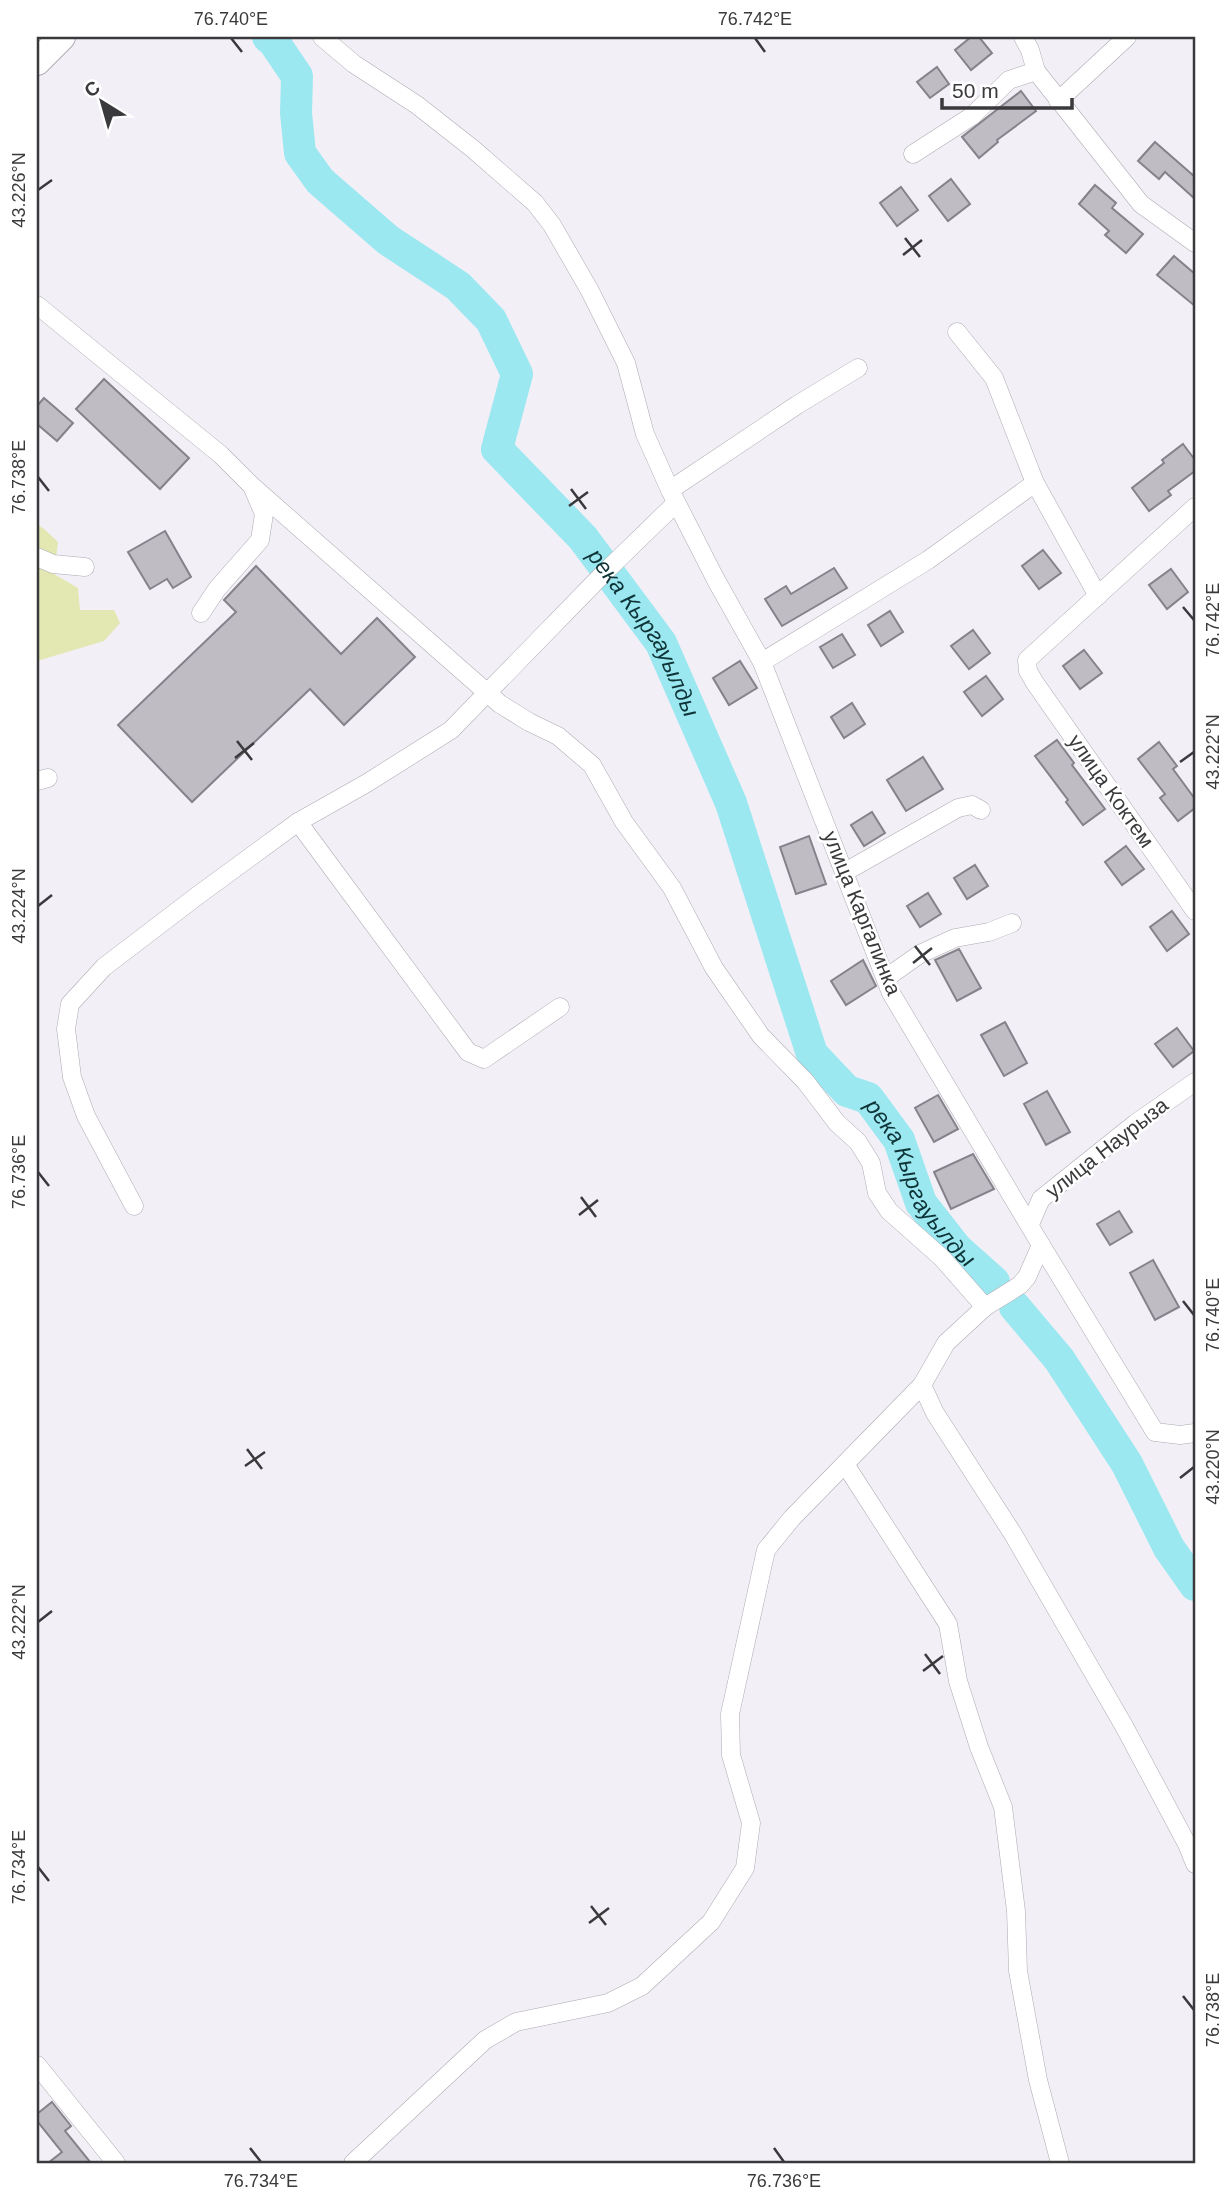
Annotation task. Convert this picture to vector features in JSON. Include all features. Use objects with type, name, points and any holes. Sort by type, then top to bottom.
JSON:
[{"type":"highway","points":[[37,62],[62,37]]},
{"type":"street","name":"улица Каргалинка","points":[[322,37],[354,64],[417,105],[463,141],[535,203],[552,226],[590,291],[626,363],[645,434],[673,497],[762,662],[891,993],[1155,1432],[1195,1433]]},
{"type":"street","points":[[1023,37],[1036,71],[1141,204],[1195,243]]},
{"type":"street","points":[[1058,101],[1127,37]]},
{"type":"street","points":[[913,155],[972,116],[1009,80],[1036,71]]},
{"type":"street","points":[[37,305],[221,455],[488,694],[528,722],[558,736],[592,765],[625,822],[672,888],[714,968],[761,1036],[805,1082],[837,1123],[858,1142],[871,1163],[877,1193],[889,1211],[942,1258],[985,1307]]},
{"type":"street","points":[[957,332],[994,378],[1035,483],[1098,596],[1195,507]]},
{"type":"street","points":[[134,1206],[86,1116],[72,1077],[66,1029],[70,1004],[104,967],[299,822],[368,783],[451,730],[608,569],[673,497],[786,412],[858,368]]},
{"type":"street","points":[[762,662],[928,560],[1035,483]]},
{"type":"street","points":[[201,613],[217,589],[260,540],[264,514],[253,486]]},
{"type":"street","points":[[37,557],[53,564],[85,567]]},
{"type":"street","name":"улица Коктем","points":[[1098,596],[1027,660],[1028,671],[1195,911]]},
{"type":"street","points":[[845,872],[958,808],[972,806],[981,810]]},
{"type":"street","points":[[299,822],[468,1052],[484,1059],[560,1007]]},
{"type":"street","points":[[886,978],[919,954],[955,939],[989,932],[1012,923]]},
{"type":"street","name":"улица Наурыза","points":[[1030,1224],[1041,1199],[1136,1123],[1195,1082]]},
{"type":"street","points":[[353,2163],[485,2040],[516,2022],[608,2003],[642,1986],[711,1922],[745,1868],[751,1823],[731,1755],[730,1714],[766,1550],[792,1518],[922,1385],[946,1343],[985,1307],[1020,1285],[1027,1277],[1041,1245]]},
{"type":"street","points":[[922,1385],[935,1413],[1013,1534],[1124,1726],[1195,1864]]},
{"type":"street","points":[[845,1464],[948,1624],[958,1681],[979,1747],[1003,1807],[1016,1911],[1018,1971],[1038,2080],[1060,2163]]},
{"type":"street","points":[[37,2066],[116,2163]]},
{"type":"green space","points":[[37,525],[58,542],[54,574],[78,588],[80,610],[114,610],[120,623],[104,641],[37,661]]},
{"type":"building","points":[[971,37],[979,37],[992,53],[971,70],[955,50]]},
{"type":"building","points":[[937,67],[949,84],[930,98],[917,82]]},
{"type":"building","points":[[1021,91],[1036,111],[997,140],[998,142],[979,158],[962,137]]},
{"type":"building","points":[[1155,142],[1195,177],[1195,199],[1165,172],[1159,179],[1138,161]]},
{"type":"building","points":[[951,179],[970,204],[948,221],[929,196]]},
{"type":"building","points":[[1095,185],[1116,203],[1112,208],[1143,234],[1126,253],[1105,235],[1109,231],[1079,204]]},
{"type":"building","points":[[901,187],[918,210],[897,226],[880,203]]},
{"type":"building","points":[[1174,256],[1195,274],[1195,306],[1157,275]]},
{"type":"building","points":[[104,379],[189,458],[160,489],[76,409]]},
{"type":"building","points":[[44,398],[73,423],[57,441],[37,424],[37,406]]},
{"type":"building","points":[[1183,444],[1195,460],[1195,471],[1168,491],[1171,495],[1149,511],[1132,488]]},
{"type":"building","points":[[165,531],[191,577],[173,588],[167,579],[150,589],[128,552]]},
{"type":"building","points":[[1043,550],[1061,573],[1039,589],[1022,566]]},
{"type":"building","points":[[256,566],[341,654],[377,618],[415,657],[344,725],[310,689],[192,802],[118,725],[236,612],[224,600]]},
{"type":"building","points":[[834,568],[847,588],[782,626],[765,599],[786,586],[791,594]]},
{"type":"building","points":[[1171,569],[1188,592],[1167,609],[1149,585]]},
{"type":"building","points":[[890,611],[903,632],[881,646],[868,625]]},
{"type":"building","points":[[973,630],[990,653],[969,669],[951,646]]},
{"type":"building","points":[[842,634],[855,655],[833,668],[820,647]]},
{"type":"building","points":[[1084,650],[1102,673],[1080,689],[1063,666]]},
{"type":"building","points":[[740,661],[757,688],[729,705],[713,678]]},
{"type":"building","points":[[986,676],[1003,699],[982,716],[964,692]]},
{"type":"building","points":[[852,703],[865,724],[844,738],[831,717]]},
{"type":"building","points":[[1057,740],[1105,809],[1083,825],[1035,756]]},
{"type":"building","points":[[1159,742],[1177,766],[1173,769],[1195,799],[1195,808],[1178,821],[1160,798],[1165,794],[1138,759]]},
{"type":"building","points":[[923,757],[943,789],[906,811],[887,780]]},
{"type":"building","points":[[872,812],[885,833],[864,846],[851,825]]},
{"type":"building","points":[[809,836],[826,884],[796,894],[780,847]]},
{"type":"building","points":[[1126,846],[1144,869],[1122,885],[1105,862]]},
{"type":"building","points":[[975,865],[988,886],[967,899],[954,878]]},
{"type":"building","points":[[928,893],[941,914],[920,927],[907,906]]},
{"type":"building","points":[[1172,911],[1189,934],[1167,951],[1150,927]]},
{"type":"building","points":[[959,949],[981,988],[957,1001],[935,960]]},
{"type":"building","points":[[863,960],[876,986],[846,1005],[831,981]]},
{"type":"building","points":[[1005,1022],[1027,1063],[1004,1076],[981,1035]]},
{"type":"building","points":[[1177,1028],[1194,1051],[1173,1067],[1155,1044]]},
{"type":"building","points":[[1047,1091],[1070,1132],[1046,1145],[1024,1104]]},
{"type":"building","points":[[938,1095],[958,1129],[934,1142],[915,1108]]},
{"type":"building","points":[[973,1154],[994,1189],[951,1209],[934,1172]]},
{"type":"building","points":[[1119,1211],[1132,1232],[1110,1245],[1097,1224]]},
{"type":"building","points":[[1153,1260],[1179,1307],[1155,1320],[1130,1273]]},
{"type":"building","points":[[52,2102],[71,2126],[65,2131],[91,2163],[48,2163],[62,2152],[37,2121],[37,2114]]},
{"type":"waterway","name":"река Кыргауылды","points":[[268,37],[297,76],[296,113],[300,153],[320,181],[388,240],[458,286],[491,320],[517,374],[497,449],[583,538],[661,643],[731,803],[812,1054],[847,1091],[868,1098],[899,1140],[921,1203],[957,1249],[994,1282]]},
{"type":"waterway","name":"река Кыргауылды","points":[[1015,1307],[1059,1359],[1127,1464],[1169,1548],[1195,1585]]}]
